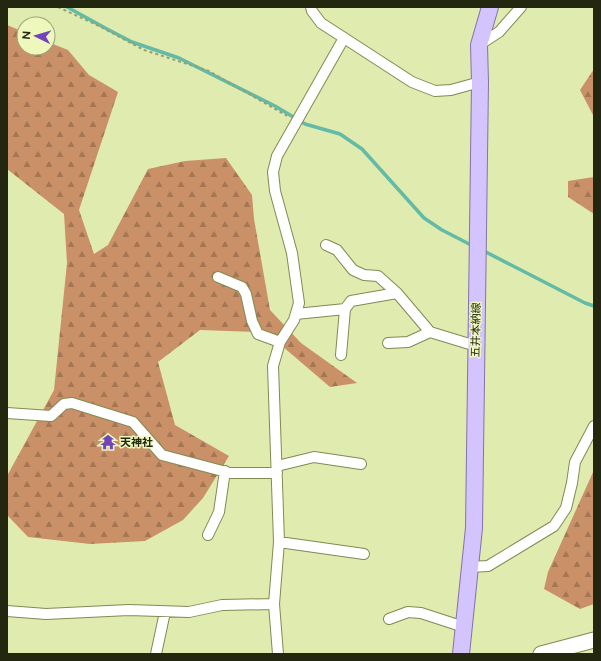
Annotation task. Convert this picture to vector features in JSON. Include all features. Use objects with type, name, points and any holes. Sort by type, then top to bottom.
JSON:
[{"type":"main road","name":"五井本納線","points":[[461,654],[474,528],[480,82],[479,44],[490,7]]},
{"type":"street","points":[[311,7],[312,11],[322,23],[412,82],[435,91],[452,90],[480,82]]},
{"type":"street","points":[[479,44],[499,32],[521,7]]},
{"type":"street","points":[[278,654],[274,604],[279,542],[273,405],[273,366],[280,342],[294,320],[299,303],[292,253],[275,191],[273,172],[277,156],[344,38]]},
{"type":"street","points":[[326,245],[337,250],[353,270],[364,275],[378,276],[397,293],[430,332],[476,346]]},
{"type":"street","points":[[218,277],[242,287],[246,294],[252,320],[258,334],[280,342]]},
{"type":"street","points":[[341,355],[345,310],[351,301],[397,293]]},
{"type":"street","points":[[296,314],[345,310]]},
{"type":"street","points":[[388,343],[408,342],[430,332]]},
{"type":"street","points":[[7,413],[51,416],[64,404],[72,402],[133,422],[162,455],[230,473],[277,469],[314,457],[361,464]]},
{"type":"street","points":[[470,567],[488,566],[554,526],[566,508],[575,462],[594,426]]},
{"type":"street","points":[[208,535],[219,512],[225,471]]},
{"type":"street","points":[[279,542],[364,554]]},
{"type":"street","points":[[7,611],[46,614],[129,610],[189,612],[222,605],[274,604]]},
{"type":"street","points":[[156,654],[165,612]]},
{"type":"street","points":[[389,620],[408,612],[421,613],[464,627]]},
{"type":"street","points":[[541,654],[594,640]]},
{"type":"path","points":[[58,7],[101,27],[144,50],[209,70],[292,119],[294,126]]},
{"type":"green space","points":[[7,25],[16,29],[16,56],[56,56],[56,45],[68,50],[89,75],[118,92],[79,210],[94,254],[108,245],[148,169],[185,161],[226,158],[252,195],[254,219],[270,310],[301,343],[357,383],[330,387],[275,340],[256,332],[200,330],[158,362],[175,425],[229,456],[203,498],[183,520],[145,541],[90,544],[28,537],[7,515],[7,476],[54,390],[67,263],[64,214],[7,169]]},
{"type":"green space","points":[[594,69],[594,117],[580,90]]},
{"type":"green space","points":[[594,177],[594,214],[568,197],[568,181]]},
{"type":"green space","points":[[594,470],[594,604],[580,609],[544,589],[548,572]]},
{"type":"waterway","points":[[67,7],[132,42],[179,58],[275,106],[305,124],[340,134],[362,149],[424,218],[442,230],[473,246]]},
{"type":"waterway","points":[[482,250],[585,303],[594,306]]},
{"type":"place","name":"天神社","points":[[108,442]]}]
